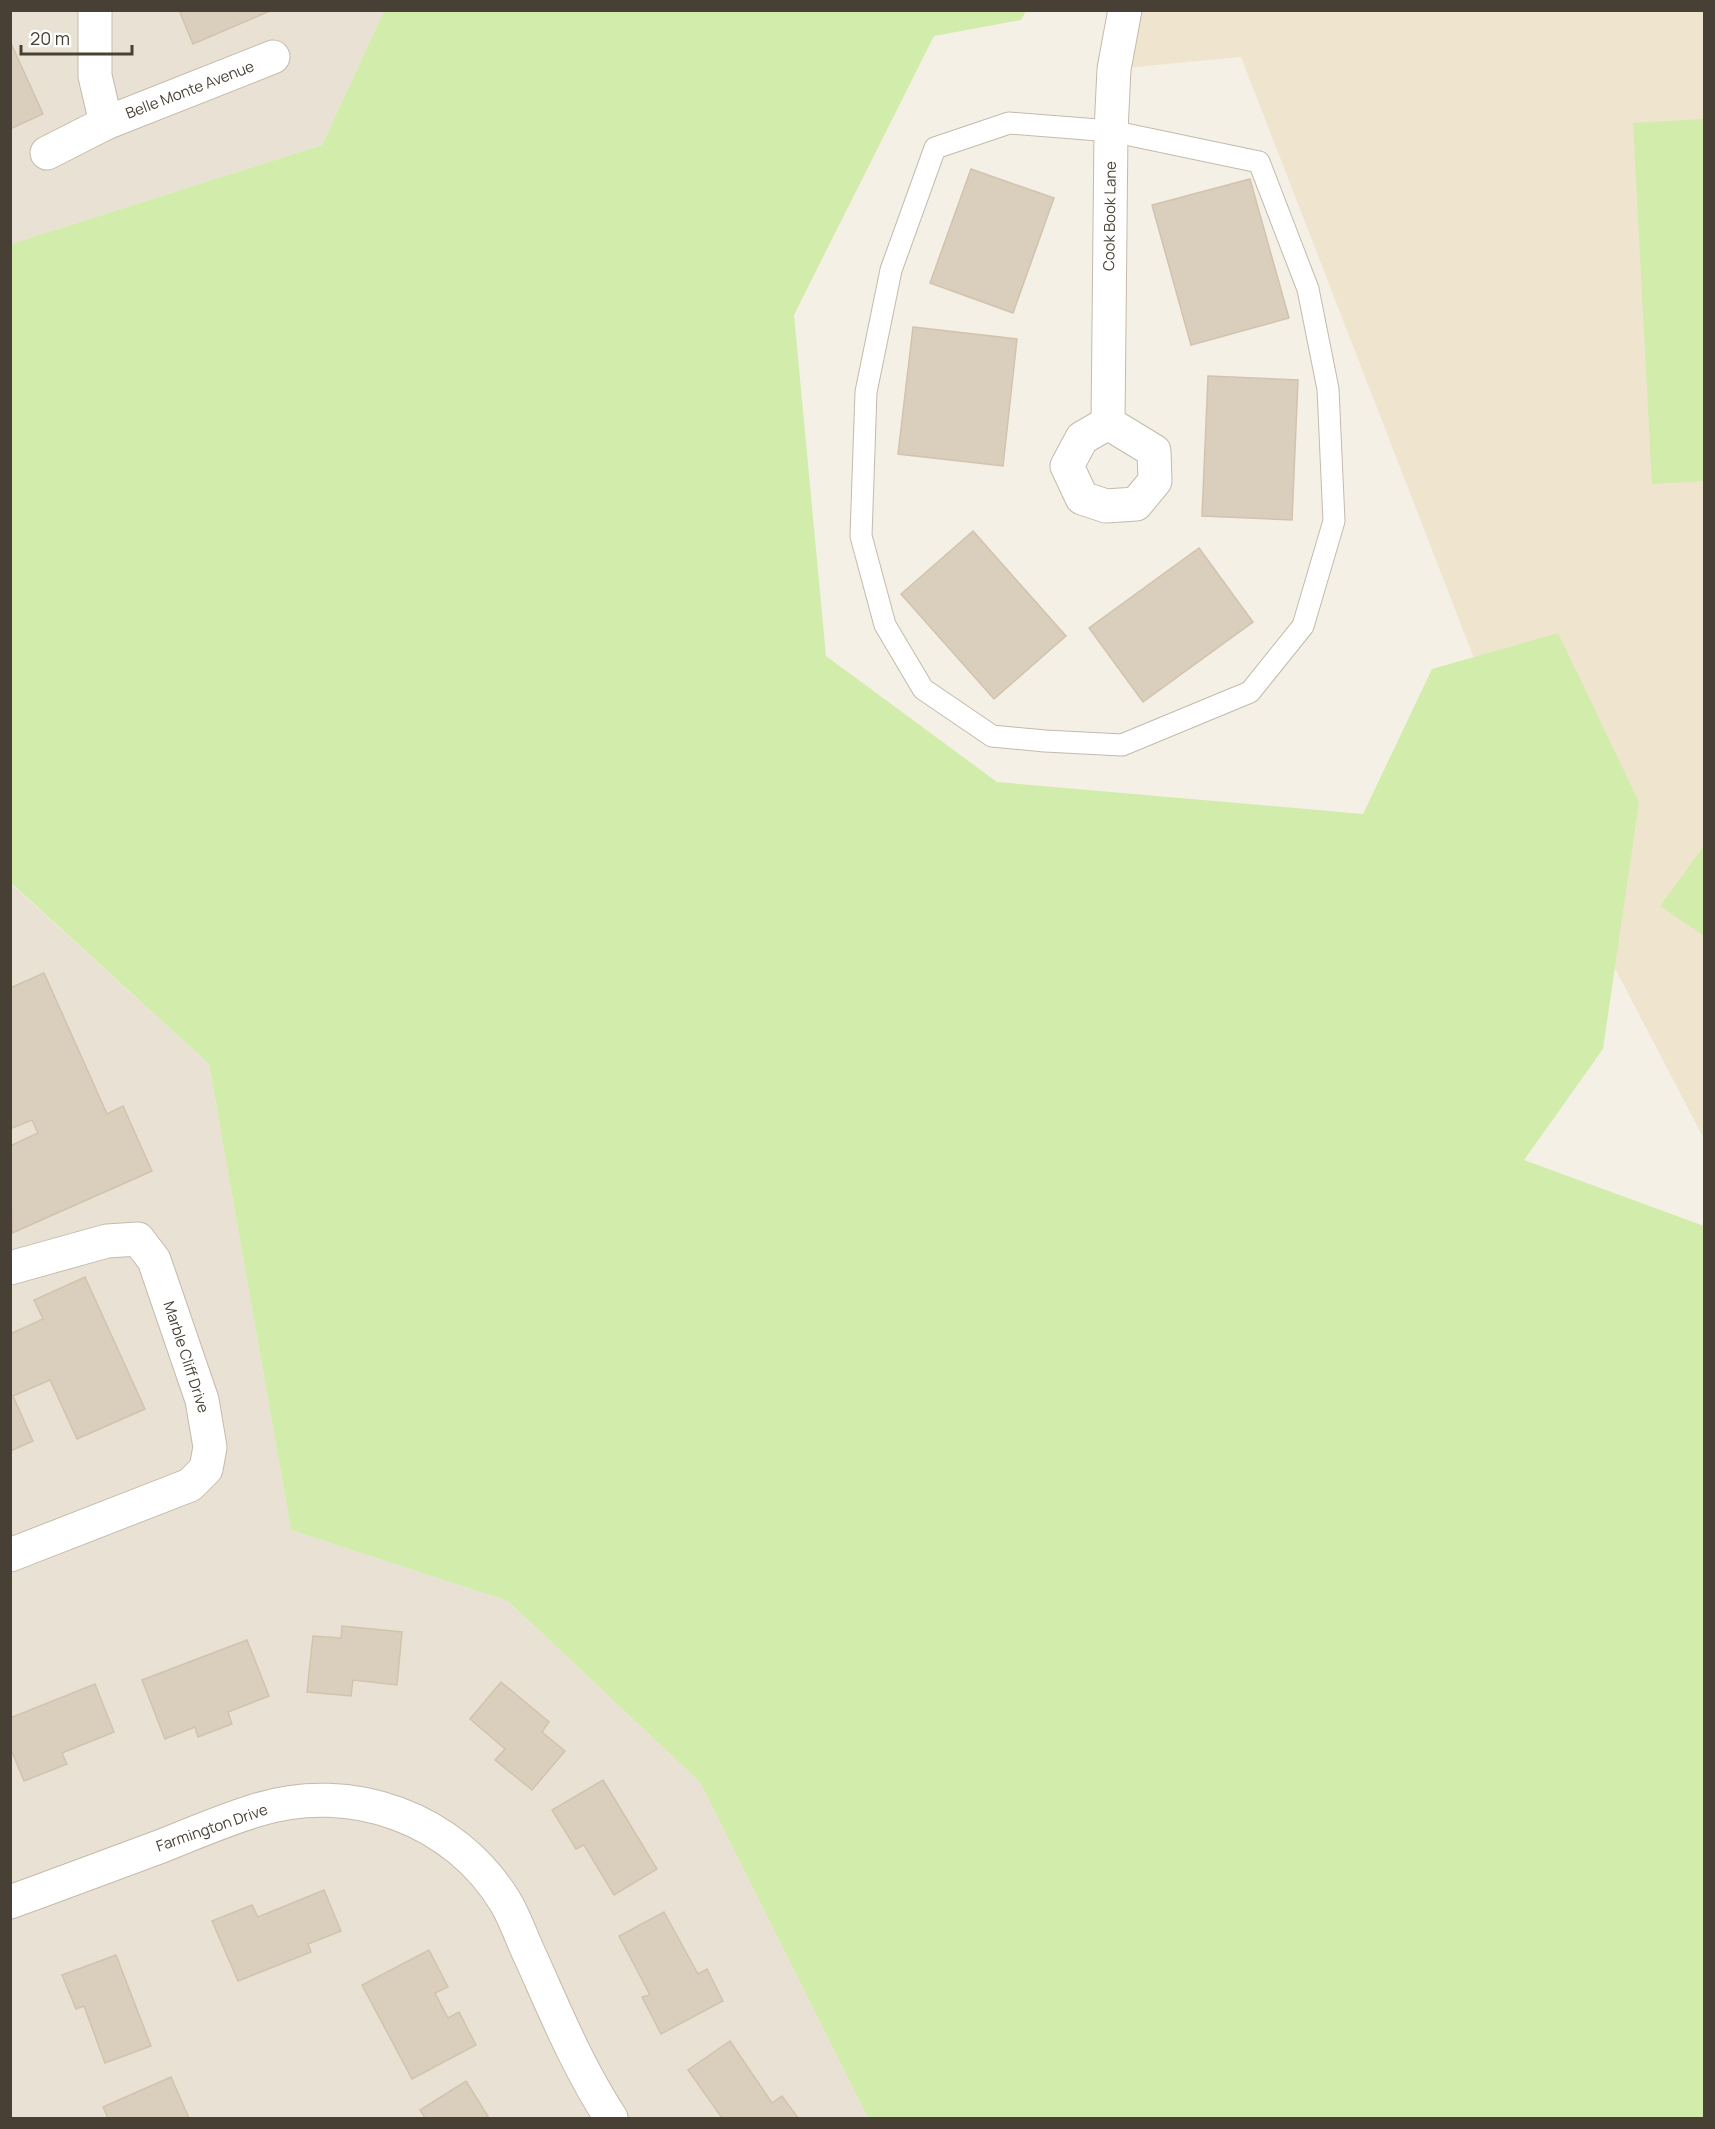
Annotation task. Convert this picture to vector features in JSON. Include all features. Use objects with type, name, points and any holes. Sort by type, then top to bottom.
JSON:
[{"type":"street","name":"Belle Monte Avenue","points":[[94,10],[95,76],[106,123]]},
{"type":"street","name":"Cook Book Lane","points":[[1108,423],[1111,131],[1114,69],[1125,10]]},
{"type":"street","name":"Belle Monte Avenue","points":[[47,153],[106,123],[273,57]]},
{"type":"street","name":"Marble Cliff Drive","points":[[10,1268],[107,1241],[138,1239],[154,1260],[202,1400],[210,1447],[206,1470],[190,1485],[10,1555]]},
{"type":"street","name":"Farmington Drive","points":[[10,1902],[258,1809],[312,1800],[353,1801],[388,1810],[427,1826],[457,1846],[482,1871],[506,1903],[568,2041],[611,2118]]},
{"type":"lane","points":[[1008,123],[1111,131],[1259,162],[1308,289],[1328,389],[1334,520],[1303,626],[1250,692],[1122,745],[992,736],[923,689],[885,625],[861,536],[866,392],[891,270],[935,148],[1008,123]]},
{"type":"shaded area","points":[[11,11],[384,11],[322,145],[11,244]]},
{"type":"shaded area","points":[[1125,11],[1704,11],[1704,1139],[1534,813],[1241,57],[1114,69]]},
{"type":"shaded area","points":[[10,883],[209,1064],[291,1530],[508,1601],[700,1782],[868,2118],[11,2118]]},
{"type":"green space","points":[[384,11],[1026,11],[1021,20],[934,36],[794,315],[826,656],[997,782],[1363,814],[1432,669],[1558,633],[1639,802],[1603,1049],[1524,1160],[1704,1226],[1704,2118],[868,2118],[700,1782],[508,1601],[291,1530],[209,1064],[11,883],[11,244],[322,145]]},
{"type":"green space","points":[[1704,119],[1704,481],[1652,484],[1633,123]]},
{"type":"green space","points":[[1704,846],[1704,936],[1660,906]]},
{"type":"building","points":[[179,10],[269,10],[270,11],[193,44]]},
{"type":"building","points":[[10,41],[43,114],[10,129]]},
{"type":"building","points":[[971,169],[1054,198],[1013,313],[930,283]]},
{"type":"building","points":[[1250,179],[1289,318],[1191,345],[1152,205]]},
{"type":"building","points":[[913,327],[1017,339],[1003,466],[898,454]]},
{"type":"building","points":[[1208,376],[1298,380],[1292,520],[1202,516]]},
{"type":"building","points":[[973,531],[1066,636],[994,699],[901,594]]},
{"type":"building","points":[[1199,548],[1253,622],[1143,702],[1089,628]]},
{"type":"building","points":[[44,973],[107,1114],[123,1106],[152,1171],[12,1233],[10,1146],[38,1133],[32,1120],[10,1129],[10,988]]},
{"type":"building","points":[[85,1277],[145,1409],[77,1439],[50,1380],[13,1396],[33,1441],[10,1451],[10,1334],[43,1319],[34,1300]]},
{"type":"building","points":[[342,1626],[402,1632],[397,1685],[353,1680],[351,1696],[307,1692],[313,1636],[341,1638]]},
{"type":"building","points":[[247,1640],[269,1696],[228,1712],[232,1724],[198,1737],[195,1727],[165,1739],[142,1680]]},
{"type":"building","points":[[501,1682],[549,1722],[542,1732],[565,1751],[532,1790],[495,1760],[505,1749],[470,1719]]},
{"type":"building","points":[[95,1684],[114,1732],[62,1753],[67,1764],[24,1781],[10,1747],[10,1718]]},
{"type":"building","points":[[603,1780],[657,1869],[614,1895],[584,1845],[576,1849],[552,1810]]},
{"type":"building","points":[[324,1890],[341,1931],[308,1944],[311,1952],[238,1981],[212,1921],[252,1905],[258,1917]]},
{"type":"building","points":[[664,1912],[698,1974],[707,1969],[723,2001],[661,2034],[642,1997],[650,1995],[619,1936]]},
{"type":"building","points":[[429,1950],[448,1987],[435,1993],[448,2018],[459,2012],[476,2045],[412,2079],[362,1985]]},
{"type":"building","points":[[116,1955],[151,2046],[105,2063],[84,2006],[76,2009],[62,1975]]},
{"type":"building","points":[[730,2041],[772,2103],[782,2096],[798,2118],[722,2118],[688,2070]]},
{"type":"building","points":[[171,2077],[189,2118],[108,2118],[103,2107]]},
{"type":"building","points":[[466,2081],[489,2118],[425,2118],[420,2110]]}]
